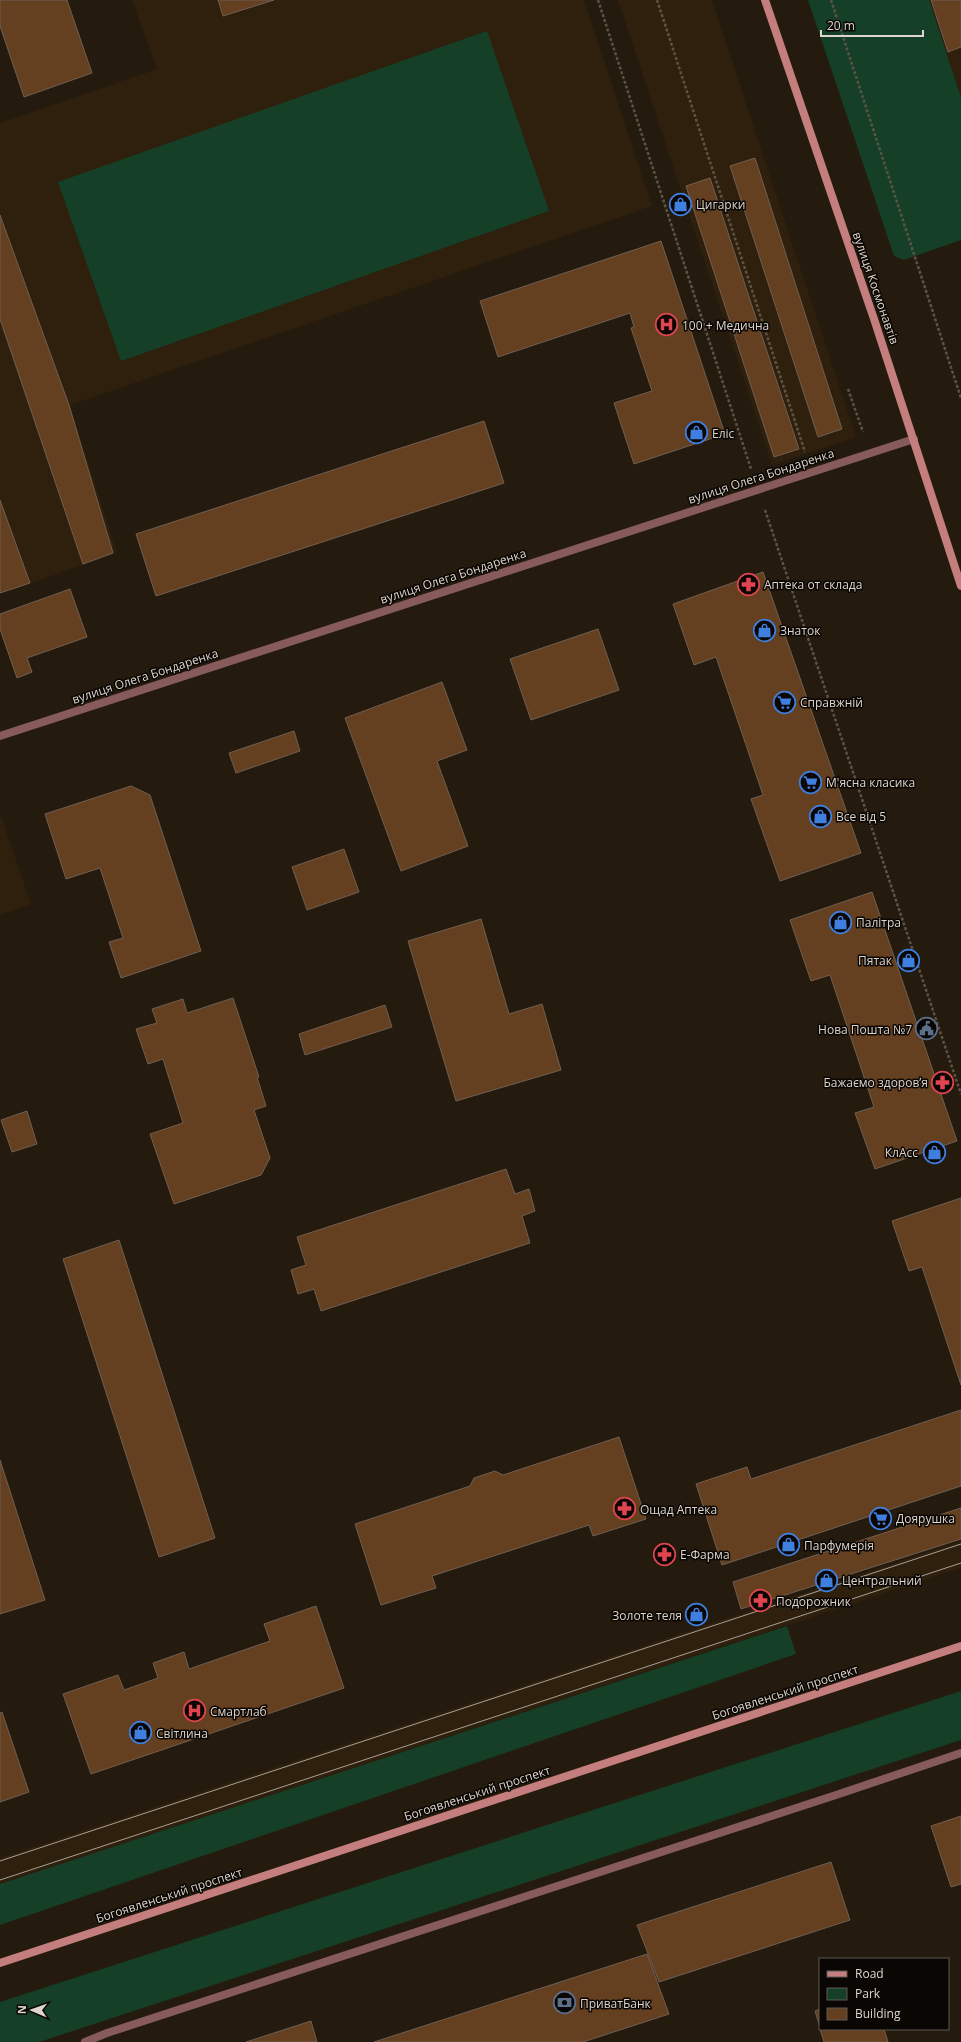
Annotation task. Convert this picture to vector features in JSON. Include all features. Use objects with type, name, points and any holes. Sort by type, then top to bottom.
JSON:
[{"type":"main road","name":"вулиця Космонавтів","points":[[765,0],[914,439],[961,586]]},
{"type":"main road","name":"Богоявленський проспект","points":[[0,1963],[961,1646]]},
{"type":"street","name":"вулиця Олега Бондаренка","points":[[0,736],[914,439]]},
{"type":"street","points":[[85,2042],[107,2033],[961,1752]]},
{"type":"path","points":[[598,0],[758,490],[961,1094]]},
{"type":"path","points":[[657,0],[807,460]]},
{"type":"path","points":[[831,0],[961,398]]},
{"type":"shaded area","points":[[132,0],[584,0],[652,206],[70,405],[117,553],[0,594],[0,123],[157,69]]},
{"type":"shaded area","points":[[618,0],[712,0],[856,437],[772,465]]},
{"type":"shaded area","points":[[925,0],[961,0],[961,102]]},
{"type":"shaded area","points":[[0,813],[31,904],[0,915]]},
{"type":"shaded area","points":[[961,1541],[961,1568],[0,1884],[0,1858]]},
{"type":"green space","points":[[808,0],[929,0],[961,98],[961,240],[904,260],[894,256]]},
{"type":"green space","points":[[487,31],[549,211],[121,361],[58,182]]},
{"type":"green space","points":[[787,1626],[796,1654],[0,1925],[0,1884]]},
{"type":"green space","points":[[961,1691],[961,1740],[39,2042],[0,2042],[0,2002]]},
{"type":"building","points":[[0,0],[67,0],[92,73],[24,97],[0,26]]},
{"type":"building","points":[[218,0],[274,0],[223,16]]},
{"type":"building","points":[[931,0],[961,0],[961,47],[948,52]]},
{"type":"building","points":[[755,158],[842,429],[818,437],[730,166]]},
{"type":"building","points":[[710,178],[799,449],[774,457],[686,186]]},
{"type":"building","points":[[0,215],[69,405],[113,553],[83,564],[0,319]]},
{"type":"building","points":[[661,241],[725,434],[634,464],[614,403],[652,391],[631,328],[634,327],[630,313],[498,357],[480,301]]},
{"type":"building","points":[[484,421],[504,483],[156,596],[136,534]]},
{"type":"building","points":[[0,500],[30,583],[0,593]]},
{"type":"building","points":[[763,572],[861,853],[780,881],[751,799],[763,795],[716,657],[694,665],[673,604]]},
{"type":"building","points":[[70,589],[87,637],[27,658],[32,672],[17,678],[0,629],[0,614]]},
{"type":"building","points":[[598,629],[619,690],[531,720],[510,659]]},
{"type":"building","points":[[442,682],[467,750],[437,761],[468,846],[401,871],[345,718]]},
{"type":"building","points":[[294,731],[300,751],[236,773],[229,753]]},
{"type":"building","points":[[131,786],[150,795],[201,951],[121,978],[109,942],[123,938],[100,868],[66,879],[45,814]]},
{"type":"building","points":[[344,849],[359,892],[307,910],[292,867]]},
{"type":"building","points":[[872,892],[957,1141],[875,1169],[855,1113],[874,1107],[830,975],[811,981],[790,920]]},
{"type":"building","points":[[481,919],[509,1014],[542,1004],[561,1070],[456,1101],[408,941]]},
{"type":"building","points":[[233,998],[259,1077],[257,1077],[266,1106],[254,1110],[270,1158],[261,1175],[174,1204],[150,1134],[183,1123],[163,1059],[148,1064],[136,1029],[157,1023],[152,1009],[183,999],[187,1013]]},
{"type":"building","points":[[385,1005],[392,1027],[305,1055],[299,1034]]},
{"type":"building","points":[[27,1111],[37,1144],[12,1152],[1,1120]]},
{"type":"building","points":[[506,1169],[515,1194],[529,1189],[535,1211],[522,1216],[530,1243],[321,1311],[314,1289],[298,1294],[291,1270],[306,1265],[297,1237]]},
{"type":"building","points":[[961,1198],[961,1385],[922,1267],[909,1271],[892,1221]]},
{"type":"building","points":[[119,1240],[215,1538],[159,1557],[63,1259]]},
{"type":"building","points":[[961,1410],[961,1486],[722,1565],[696,1484],[747,1467],[751,1479]]},
{"type":"building","points":[[619,1437],[646,1519],[593,1536],[589,1525],[432,1576],[436,1588],[381,1605],[355,1524],[470,1486],[474,1478],[495,1471],[503,1475]]},
{"type":"building","points":[[0,1460],[45,1600],[0,1614]]},
{"type":"building","points":[[961,1508],[961,1539],[741,1609],[733,1582]]},
{"type":"building","points":[[316,1606],[344,1688],[91,1774],[63,1694],[118,1675],[124,1690],[158,1678],[153,1663],[184,1652],[189,1669],[270,1641],[264,1624]]},
{"type":"building","points":[[2,1712],[29,1792],[0,1802],[0,1713]]},
{"type":"building","points":[[961,1816],[961,1884],[951,1887],[931,1826]]},
{"type":"building","points":[[831,1862],[850,1920],[659,1982],[637,1925]]},
{"type":"building","points":[[647,1954],[669,2014],[583,2042],[374,2042]]},
{"type":"building","points":[[819,2009],[819,2024],[815,2011]]},
{"type":"building","points":[[311,2021],[317,2042],[246,2042]]},
{"type":"building","points":[[820,2030],[884,2030],[888,2042],[824,2042]]},
{"type":"tram line","points":[[0,1861],[961,1544]]},
{"type":"tram line","points":[[0,1880],[961,1563]]},
{"type":"place","name":"Цигарки","points":[[681,204]]},
{"type":"place","name":"100 + Медична","points":[[667,325]]},
{"type":"place","name":"Еліс","points":[[697,433]]},
{"type":"place","name":"Аптека от склада","points":[[748,584]]},
{"type":"place","name":"Знаток","points":[[765,630]]},
{"type":"place","name":"Справжній","points":[[785,702]]},
{"type":"place","name":"М'ясна класика","points":[[810,782]]},
{"type":"place","name":"Все від 5","points":[[820,816]]},
{"type":"place","name":"Палітра","points":[[841,922]]},
{"type":"place","name":"Пятак","points":[[908,960]]},
{"type":"place","name":"Нова Пошта №7","points":[[927,1029]]},
{"type":"place","name":"Бажаємо здоровʼя","points":[[943,1082]]},
{"type":"place","name":"КлАсс","points":[[934,1152]]},
{"type":"place","name":"Ощад Аптека","points":[[625,1509]]},
{"type":"place","name":"Доярушка","points":[[880,1518]]},
{"type":"place","name":"Парфумерія","points":[[789,1545]]},
{"type":"place","name":"Е-Фарма","points":[[664,1554]]},
{"type":"place","name":"Центральний","points":[[827,1580]]},
{"type":"place","name":"Подорожник","points":[[760,1601]]},
{"type":"place","name":"Золоте теля","points":[[697,1615]]},
{"type":"place","name":"Смартлаб","points":[[195,1711]]},
{"type":"place","name":"Світлина","points":[[141,1733]]},
{"type":"place","name":"ПриватБанк","points":[[564,2003]]}]
